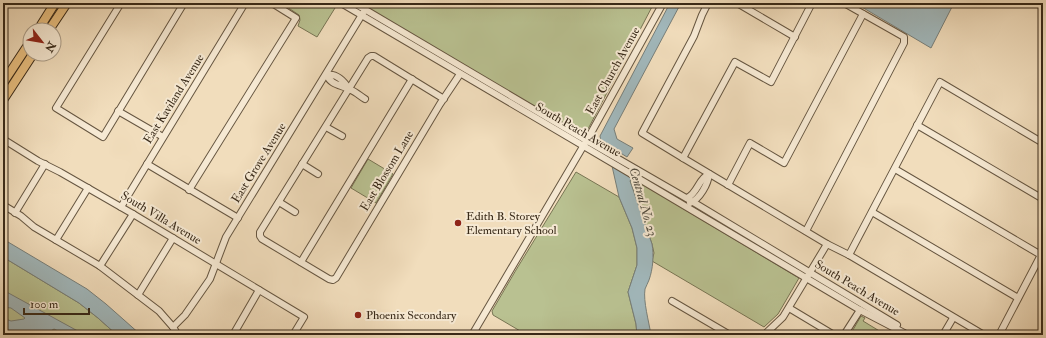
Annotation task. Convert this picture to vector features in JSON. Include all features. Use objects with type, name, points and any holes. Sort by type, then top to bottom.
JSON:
[{"type":"main road","points":[[43,22],[56,3]]},
{"type":"main road","points":[[54,22],[67,3]]},
{"type":"main road","points":[[3,83],[22,54]]},
{"type":"main road","points":[[3,100],[28,62]]},
{"type":"street","points":[[121,3],[56,108],[103,136],[184,3]]},
{"type":"street","name":"East Kaviland Avenue","points":[[121,206],[245,3]]},
{"type":"street","points":[[189,190],[296,18],[272,3]]},
{"type":"street","name":"South Peach Avenue","points":[[341,3],[364,12],[529,107],[626,171],[914,335]]},
{"type":"street","name":"South Peach Avenue","points":[[354,3],[364,12],[460,74],[586,144],[615,157],[687,198],[860,310],[908,335]]},
{"type":"street","name":"East Church Avenue","points":[[474,334],[586,144],[662,3]]},
{"type":"street","points":[[708,3],[694,36],[642,133],[827,244],[849,255],[984,335]]},
{"type":"street","points":[[737,3],[795,37]]},
{"type":"street","points":[[682,158],[735,62],[771,82],[812,3]]},
{"type":"street","points":[[806,231],[904,43],[904,37],[844,3]]},
{"type":"street","name":"East Grove Avenue","points":[[173,327],[184,315],[210,279],[226,238],[327,75],[364,12]]},
{"type":"street","points":[[728,185],[750,143],[784,163],[863,14]]},
{"type":"street","points":[[341,282],[301,262],[262,239],[260,232],[368,58],[374,56],[444,98]]},
{"type":"street","points":[[327,75],[332,74],[336,80],[345,82],[349,89],[365,99]]},
{"type":"street","name":"East Blossom Lane","points":[[334,279],[460,74]]},
{"type":"street","points":[[301,262],[412,79]]},
{"type":"street","points":[[849,255],[940,82],[1043,143]]},
{"type":"street","points":[[482,87],[484,85],[488,86],[529,107]]},
{"type":"street","points":[[118,111],[163,137]]},
{"type":"street","points":[[917,125],[1043,199]]},
{"type":"street","points":[[326,127],[342,136]]},
{"type":"street","name":"South Villa Avenue","points":[[4,142],[121,206],[304,317],[293,335]]},
{"type":"street","points":[[15,213],[45,164]]},
{"type":"street","points":[[147,164],[238,218]]},
{"type":"street","points":[[302,164],[318,174]]},
{"type":"street","points":[[895,168],[1042,253],[999,335]]},
{"type":"street","points":[[687,198],[693,194],[704,177],[709,174]]},
{"type":"street","points":[[650,185],[659,188],[687,203],[693,202],[698,197],[708,180],[709,174]]},
{"type":"street","points":[[56,240],[88,188]]},
{"type":"street","points":[[279,202],[295,212]]},
{"type":"street","points":[[3,205],[34,227],[100,266],[159,311],[178,335]]},
{"type":"street","points":[[872,212],[1018,298]]},
{"type":"street","points":[[100,266],[133,214]]},
{"type":"street","points":[[138,295],[172,238]]},
{"type":"street","points":[[764,335],[783,317],[827,244]]},
{"type":"street","points":[[233,335],[259,290]]},
{"type":"street","points":[[672,301],[730,335]]},
{"type":"street","points":[[789,308],[834,335]]},
{"type":"street","points":[[844,335],[860,310]]},
{"type":"street","points":[[943,335],[954,318]]},
{"type":"green space","points":[[281,3],[325,3],[335,8],[317,37],[298,26],[300,20],[299,15]]},
{"type":"green space","points":[[366,3],[654,3],[588,129],[578,132],[364,7]]},
{"type":"green space","points":[[368,159],[393,174],[376,203],[351,188]]},
{"type":"green space","points":[[576,172],[619,197],[632,228],[637,248],[637,265],[628,292],[636,324],[637,335],[527,335],[493,315],[492,311]]},
{"type":"green space","points":[[632,178],[799,278],[778,314],[764,327],[652,261],[654,253],[652,244],[630,181]]},
{"type":"green space","points":[[3,257],[79,303],[117,335],[3,335]]},
{"type":"green space","points":[[861,316],[865,318],[863,321],[886,335],[850,335]]},
{"type":"water","points":[[670,3],[681,3],[614,129],[617,139],[633,148],[627,157],[601,141],[600,136]]},
{"type":"water","points":[[855,3],[954,3],[931,48]]},
{"type":"water","points":[[612,166],[632,178],[630,181],[652,244],[652,267],[645,289],[645,305],[651,335],[637,335],[636,324],[628,292],[637,265],[637,248],[632,228],[619,197]]},
{"type":"water","points":[[3,239],[87,289],[141,335],[117,335],[79,303],[3,257]]},
{"type":"water","points":[[3,290],[85,335],[59,335],[60,332],[54,329],[49,332],[48,335],[18,335],[3,332],[3,318],[11,321],[25,318],[11,308],[3,307]]},
{"type":"place","name":"Edith B. Storey Elementary School","points":[[458,223]]},
{"type":"place","name":"Phoenix Secondary","points":[[358,315]]},
{"type":"water label","name":"Central No. 23","points":[[643,202]]}]
